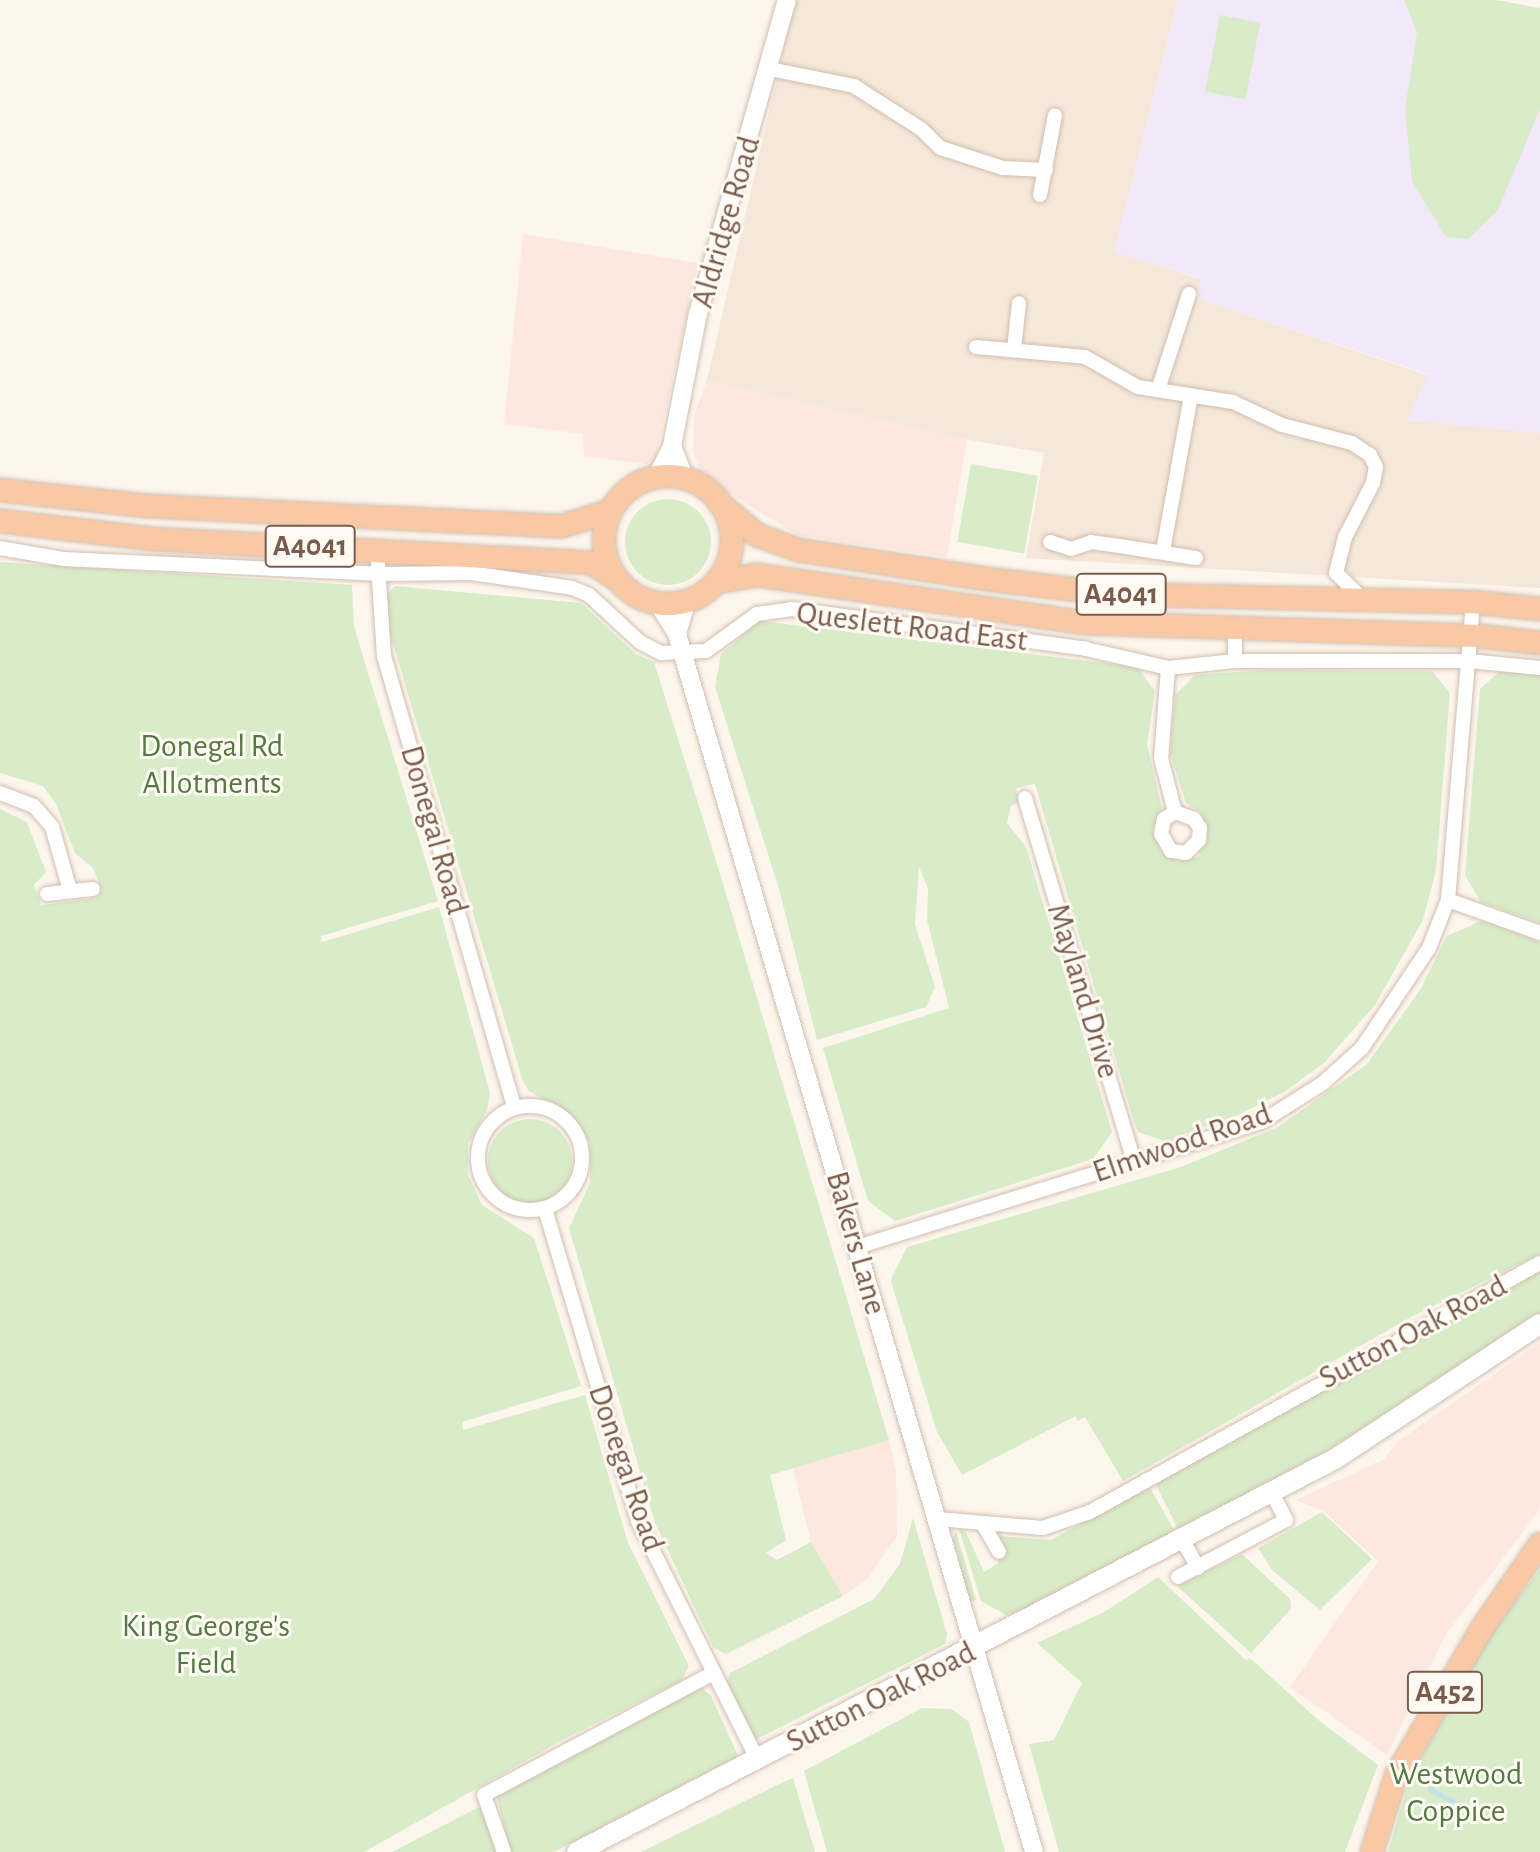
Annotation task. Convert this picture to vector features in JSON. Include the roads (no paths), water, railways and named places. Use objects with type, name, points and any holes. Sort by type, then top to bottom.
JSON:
[{"type":"highway","points":[[657,476],[684,477],[719,503],[729,523],[731,547],[716,582],[686,602],[659,605],[633,594],[617,579],[604,545],[611,511],[638,484],[657,476]]},
{"type":"highway","name":"A4041","points":[[0,490],[148,506],[562,526],[611,511]]},
{"type":"highway","name":"Queslett Road East","points":[[719,503],[757,535],[798,550],[1110,594],[1362,598],[1473,602],[1540,609]]},
{"type":"highway","points":[[376,516],[377,548]]},
{"type":"highway","name":"A4041","points":[[0,521],[154,539],[377,548],[591,563],[617,579]]},
{"type":"highway","name":"Queslett Road East","points":[[716,582],[757,575],[1088,623],[1235,631],[1471,636],[1540,643]]},
{"type":"highway","points":[[1235,597],[1235,631]]},
{"type":"highway","name":"A452","points":[[1372,1852],[1396,1776],[1481,1630],[1540,1544]]},
{"type":"main road","name":"Sutton Oak Road","points":[[577,1852],[975,1649],[1335,1459],[1540,1324]]},
{"type":"street","name":"Aldridge Road","points":[[657,476],[672,446],[698,314],[770,69],[787,0]]},
{"type":"street","points":[[770,69],[854,86],[921,129],[941,148],[1003,168],[1046,170]]},
{"type":"street","points":[[1040,195],[1055,115]]},
{"type":"street","points":[[1158,390],[1189,294]]},
{"type":"street","points":[[1014,349],[1019,303]]},
{"type":"street","points":[[976,347],[1085,357],[1138,387],[1233,402],[1282,425],[1352,443],[1370,455],[1376,467],[1373,483],[1345,537],[1336,573],[1320,597]]},
{"type":"street","points":[[1163,551],[1191,396]]},
{"type":"street","points":[[672,446],[684,477]]},
{"type":"street","points":[[1050,542],[1071,549],[1091,542],[1196,558]]},
{"type":"street","name":"Queslett Road East","points":[[0,548],[64,559],[377,574],[471,573],[572,588],[589,595],[653,651],[679,642],[706,651],[757,614],[792,609],[1086,649],[1168,668],[1235,661],[1469,661],[1540,668]]},
{"type":"street","name":"Donegal Road","points":[[377,548],[384,656],[514,1107]]},
{"type":"street","points":[[1336,573],[1362,598]]},
{"type":"street","points":[[679,642],[686,602]]},
{"type":"street","name":"Elmwood Road","points":[[857,1247],[1263,1121],[1323,1083],[1362,1048],[1392,1009],[1429,948],[1448,900],[1473,602]]},
{"type":"street","name":"Bakers Lane","points":[[659,605],[679,642],[1034,1852]]},
{"type":"street","points":[[1235,631],[1235,661]]},
{"type":"street","points":[[1168,668],[1161,758],[1175,812]]},
{"type":"street","points":[[0,793],[34,806],[52,827],[70,890]]},
{"type":"street","name":"Mayland Drive","points":[[1025,798],[1024,822],[1134,1162]]},
{"type":"street","points":[[47,894],[93,889]]},
{"type":"street","points":[[1448,900],[1540,933]]},
{"type":"street","points":[[539,1106],[561,1115],[581,1144],[576,1185],[545,1209],[507,1205],[484,1183],[478,1164],[485,1131],[514,1107],[539,1106]]},
{"type":"street","name":"Donegal Road","points":[[545,1209],[638,1521],[710,1675],[757,1759]]},
{"type":"street","name":"Sutton Oak Road","points":[[937,1519],[1043,1528],[1090,1512],[1540,1263]]},
{"type":"street","points":[[1178,1577],[1286,1520],[1272,1493]]},
{"type":"street","points":[[983,1524],[999,1552]]},
{"type":"street","points":[[1182,1539],[1198,1568]]},
{"type":"street","points":[[504,1852],[484,1795],[710,1675]]},
{"type":"waterway","points":[[1430,1789],[1488,1821]]},
{"type":"park label","name":"Donegal Rd Allotments","points":[[212,766]]},
{"type":"park label","name":"King George's Field","points":[[206,1646]]},
{"type":"park label","name":"Westwood Coppice","points":[[1456,1794]]}]
